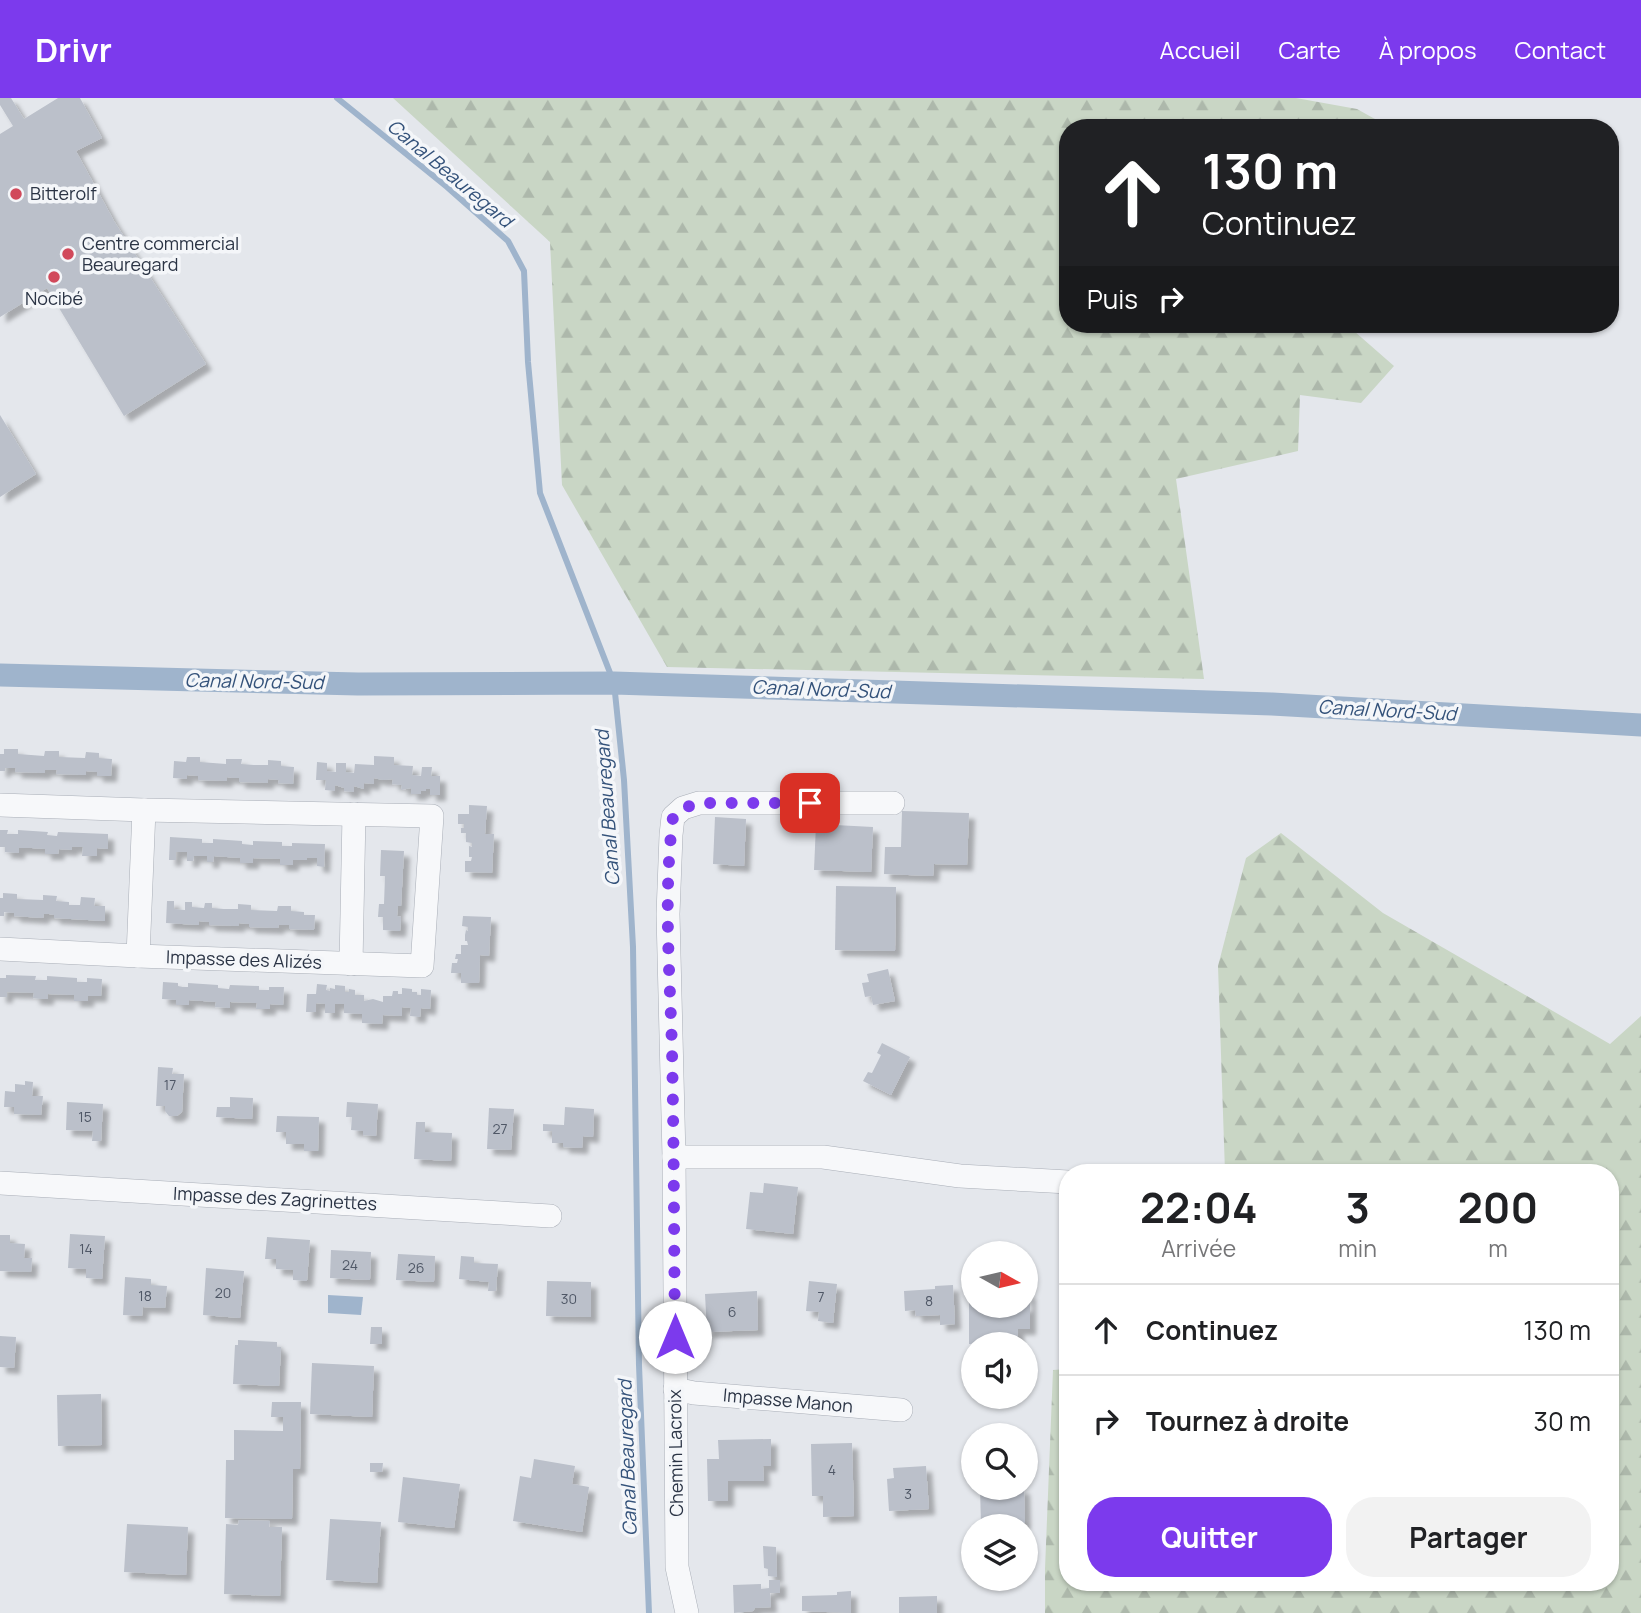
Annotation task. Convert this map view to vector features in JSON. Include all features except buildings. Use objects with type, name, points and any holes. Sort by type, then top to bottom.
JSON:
[{"type":"street","name":"Chemin Lacroix","points":[[687,1613],[677,1567],[674,1157],[668,914],[673,817],[683,808],[699,803],[893,803]]},
{"type":"street","name":"Impasse des Alizés","points":[[0,805],[432,816],[422,966],[0,949]]},
{"type":"street","points":[[138,956],[144,810]]},
{"type":"street","points":[[351,964],[354,814]]},
{"type":"street","points":[[674,1157],[823,1157],[960,1176],[1059,1182]]},
{"type":"street","name":"Impasse des Zagrinettes","points":[[0,1183],[550,1216]]},
{"type":"street","name":"Impasse Manon","points":[[675,1389],[694,1393],[901,1410]]},
{"type":"green space","points":[[393,98],[1296,98],[1357,109],[1375,119],[1059,119],[1059,333],[1356,333],[1394,366],[1361,403],[1300,395],[1298,451],[1176,479],[1204,679],[667,667],[562,485],[550,242]]},
{"type":"green space","points":[[1281,833],[1383,913],[1610,1044],[1641,1016],[1641,1613],[1045,1613],[1053,1370],[1059,1370],[1059,1591],[1619,1591],[1619,1164],[1225,1164],[1218,966],[1246,858]]},
{"type":"water","points":[[328,1295],[363,1297],[361,1315],[328,1313]]},
{"type":"waterway","name":"Canal Beauregard","points":[[337,98],[447,187],[508,241],[524,271],[528,362],[540,493],[614,683],[624,780],[633,947],[639,1365],[649,1613]]},
{"type":"waterway","name":"Canal Nord-Sud","points":[[0,675],[358,684],[614,683],[1272,704],[1641,725]]},
{"type":"place","name":"Bitterolf","points":[[16,194]]},
{"type":"place","name":"Centre commercial Beauregard","points":[[68,254]]},
{"type":"place","name":"Nocibé","points":[[54,277]]},
{"type":"route","points":[[675,1337],[668,914],[673,817],[683,808],[699,803],[810,803]]}]
